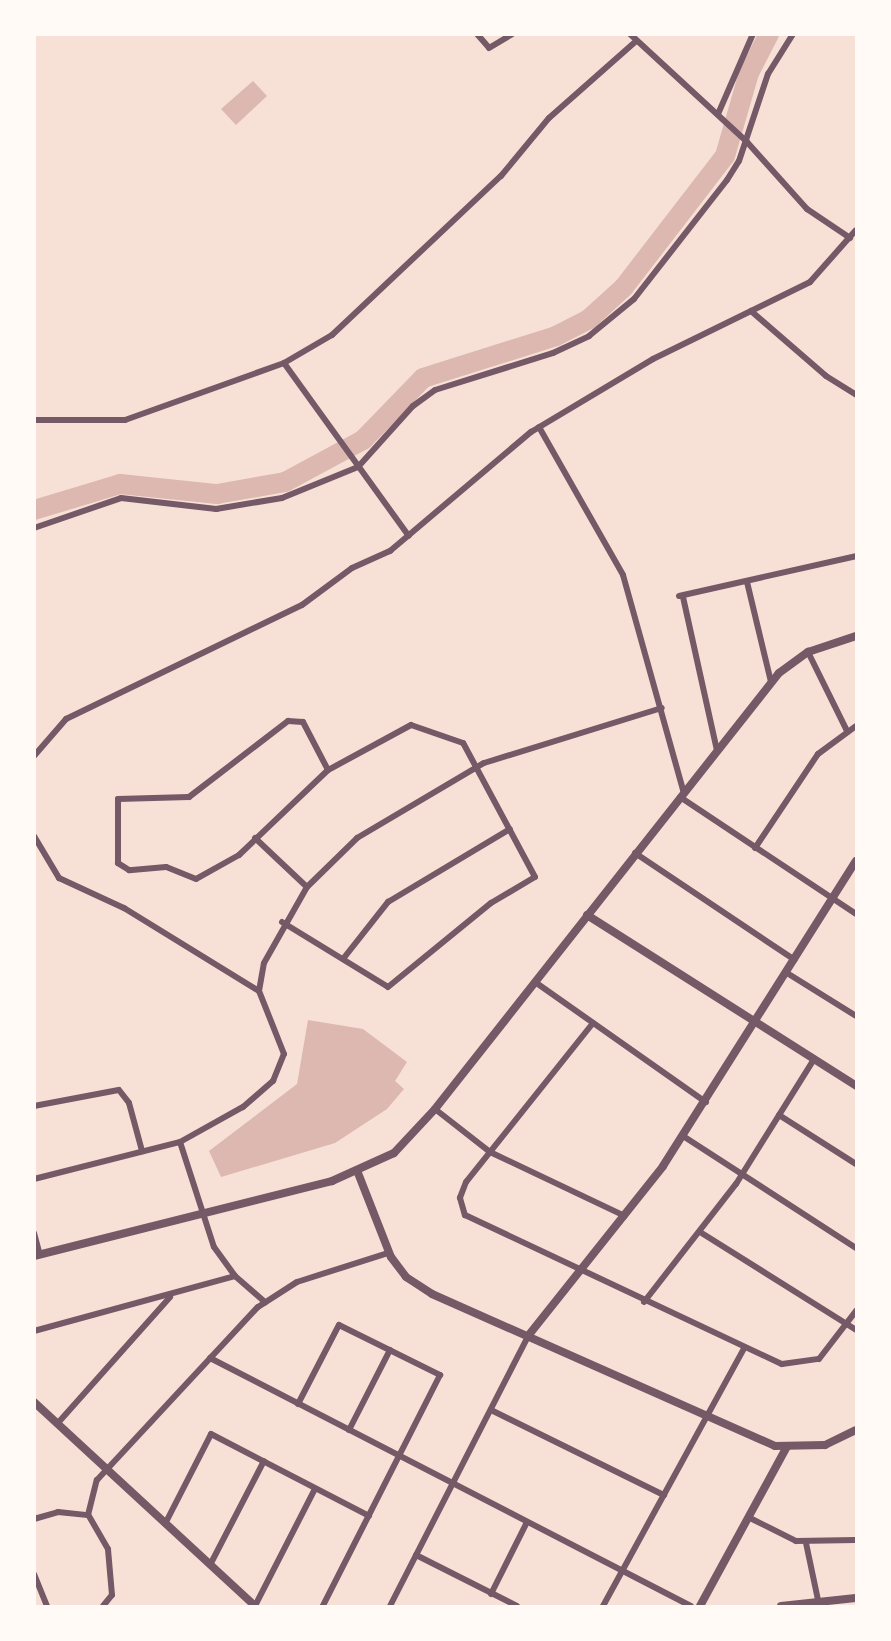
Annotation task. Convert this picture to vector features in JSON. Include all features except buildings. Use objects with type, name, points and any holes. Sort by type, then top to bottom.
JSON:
[{"type":"street","points":[[477,34],[489,48],[512,34]]},
{"type":"street","points":[[630,34],[745,140],[807,208],[850,238]]},
{"type":"street","points":[[720,116],[753,34]]},
{"type":"street","points":[[34,528],[121,498],[216,509],[248,507],[358,467],[413,406],[435,390],[553,353],[622,312],[707,207],[745,140],[768,74],[793,34]]},
{"type":"street","points":[[34,420],[125,420],[284,363],[363,312],[501,176],[549,118],[636,41]]},
{"type":"street","points":[[34,756],[66,719],[302,605],[352,568],[385,554],[539,427],[653,359],[810,282],[856,230]]},
{"type":"street","points":[[751,311],[831,380],[856,395]]},
{"type":"street","points":[[284,363],[409,536]]},
{"type":"street","points":[[539,427],[623,575],[662,708],[682,795],[755,848],[856,914]]},
{"type":"street","points":[[717,750],[681,596],[856,556]]},
{"type":"street","points":[[747,582],[771,682]]},
{"type":"street","points":[[34,1233],[37,1255],[202,1215],[358,1173],[412,1138],[771,682],[808,652],[856,636]]},
{"type":"street","points":[[808,652],[847,731]]},
{"type":"street","points":[[34,1179],[180,1142],[243,1107],[280,1072],[282,1044],[260,991],[264,963],[282,922],[307,886],[357,838],[475,768],[538,743],[662,708]]},
{"type":"street","points":[[282,922],[388,987],[491,903],[535,878],[463,743],[411,725],[328,771],[239,855],[196,879],[166,867],[129,870],[118,863],[118,799],[189,797],[288,721],[303,722],[328,771]]},
{"type":"street","points":[[755,848],[802,775],[847,731],[856,726]]},
{"type":"street","points":[[343,959],[388,902],[510,829]]},
{"type":"street","points":[[34,836],[59,878],[124,908],[260,991]]},
{"type":"street","points":[[255,838],[307,886]]},
{"type":"street","points":[[635,853],[795,960]]},
{"type":"street","points":[[390,1606],[528,1336],[625,1216],[683,1136],[856,861]]},
{"type":"street","points":[[587,915],[856,1086]]},
{"type":"street","points":[[787,973],[856,1016]]},
{"type":"street","points":[[535,982],[706,1102]]},
{"type":"street","points":[[593,1023],[462,1190],[465,1215],[644,1302],[783,1364],[808,1364],[828,1352],[856,1311]]},
{"type":"street","points":[[644,1302],[700,1232],[741,1174],[813,1059]]},
{"type":"street","points":[[34,1106],[119,1090],[129,1103],[142,1151]]},
{"type":"street","points":[[435,1109],[490,1152],[625,1216]]},
{"type":"street","points":[[779,1115],[856,1164]]},
{"type":"street","points":[[683,1136],[856,1248]]},
{"type":"street","points":[[180,1142],[214,1247],[235,1276],[265,1302]]},
{"type":"street","points":[[358,1173],[388,1253],[406,1277],[432,1294],[786,1448],[825,1445],[856,1430]]},
{"type":"street","points":[[700,1232],[856,1330]]},
{"type":"street","points":[[103,1606],[112,1595],[108,1549],[88,1515],[91,1487],[265,1302],[297,1282],[388,1253]]},
{"type":"street","points":[[34,1331],[170,1297],[235,1276]]},
{"type":"street","points":[[57,1424],[170,1297]]},
{"type":"street","points":[[298,1404],[339,1325],[440,1375],[323,1606]]},
{"type":"street","points":[[603,1606],[744,1348]]},
{"type":"street","points":[[349,1430],[390,1350]]},
{"type":"street","points":[[210,1358],[691,1606]]},
{"type":"street","points":[[34,1402],[255,1606],[315,1489]]},
{"type":"street","points":[[491,1410],[664,1495]]},
{"type":"street","points":[[165,1524],[211,1434],[369,1516]]},
{"type":"street","points":[[700,1606],[786,1448]]},
{"type":"street","points":[[210,1565],[264,1461]]},
{"type":"street","points":[[34,1519],[58,1512],[88,1515]]},
{"type":"street","points":[[748,1516],[778,1535],[806,1543],[856,1540]]},
{"type":"street","points":[[491,1594],[527,1522]]},
{"type":"street","points":[[806,1543],[818,1600]]},
{"type":"street","points":[[416,1555],[517,1606]]},
{"type":"street","points":[[34,1574],[47,1606]]},
{"type":"street","points":[[781,1606],[818,1600],[856,1598]]},
{"type":"shaded area","points":[[253,81],[267,96],[236,125],[221,109]]},
{"type":"shaded area","points":[[308,1020],[363,1029],[407,1062],[395,1081],[404,1089],[387,1109],[335,1143],[221,1177],[209,1151],[297,1084]]},
{"type":"waterway","points":[[34,510],[120,484],[217,494],[285,482],[363,440],[423,378],[556,336],[589,319],[624,287],[725,156],[749,73],[769,34]]}]
